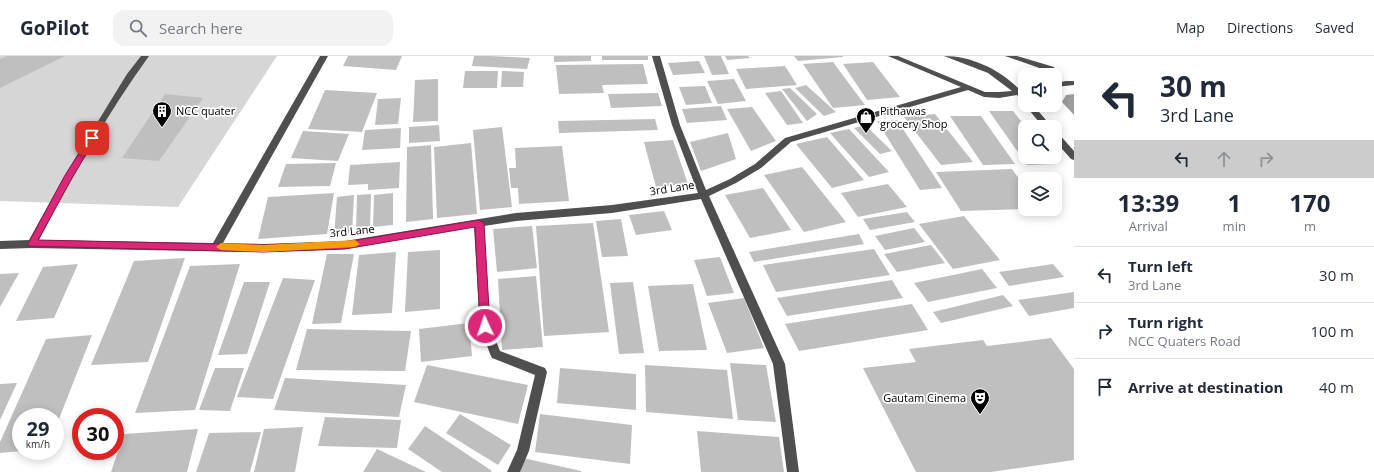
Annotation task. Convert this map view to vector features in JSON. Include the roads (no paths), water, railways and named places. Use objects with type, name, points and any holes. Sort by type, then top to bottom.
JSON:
[{"type":"street","points":[[32,244],[68,177],[131,74],[145,56]]},
{"type":"street","points":[[216,247],[324,56]]},
{"type":"street","points":[[656,56],[676,124],[704,195],[779,364],[793,472]]},
{"type":"street","points":[[892,56],[984,94],[999,95],[1018,93]]},
{"type":"street","points":[[948,56],[990,70],[1018,89]]},
{"type":"street","points":[[1009,56],[1048,68]]},
{"type":"street","points":[[1070,83],[1074,75]]},
{"type":"street","name":"3rd Lane","points":[[0,245],[32,244],[263,248],[345,245],[516,217],[612,209],[704,195],[746,174],[788,140],[967,88]]},
{"type":"street","points":[[1035,112],[1042,120]]},
{"type":"street","points":[[1062,143],[1074,158]]},
{"type":"street","points":[[479,223],[485,326],[496,354],[541,372],[523,451],[513,472]]},
{"type":"place","name":"NCC quater","points":[[162,128]]},
{"type":"place","name":"Pithawas grocery Shop","points":[[866,134]]},
{"type":"place","name":"Gautam Cinema","points":[[980,415]]}]
